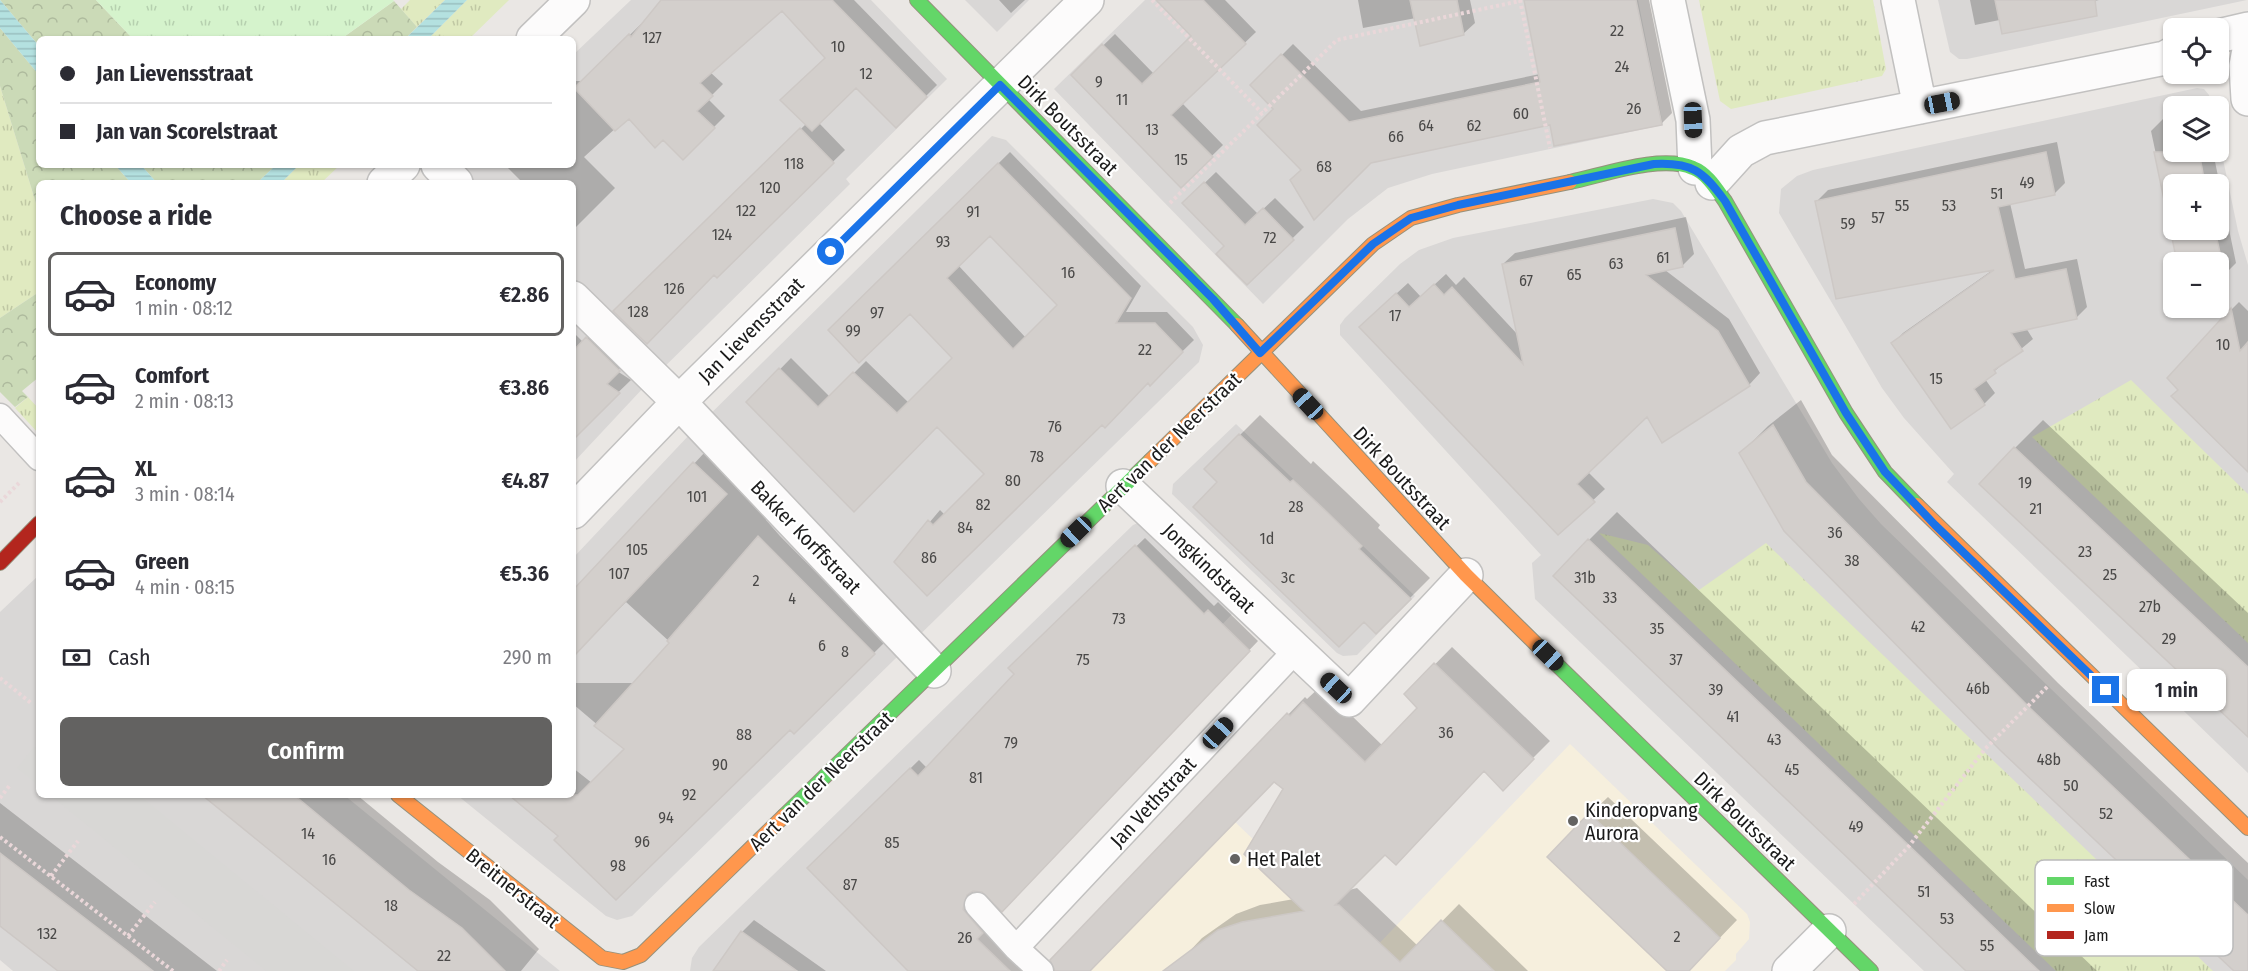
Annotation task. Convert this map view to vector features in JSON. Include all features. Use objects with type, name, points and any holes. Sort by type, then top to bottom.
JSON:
[{"type":"street","points":[[536,36],[573,0]]},
{"type":"street","name":"Dirk Boutsstraat","points":[[917,0],[1213,299],[1260,353],[1466,575],[1871,971]]},
{"type":"street","name":"Jan Lievensstraat","points":[[576,509],[679,402],[1087,0]]},
{"type":"street","points":[[1668,0],[1704,176],[1725,201],[1846,413],[1885,472],[1935,525],[2248,828]]},
{"type":"street","points":[[1898,0],[1920,107]]},
{"type":"street","points":[[2229,34],[2248,30]]},
{"type":"street","points":[[2248,54],[2246,66],[2248,99]]},
{"type":"street","points":[[1704,176],[1765,138],[2163,58]]},
{"type":"street","name":"Aert van der Neerstraat","points":[[625,968],[657,941],[1373,244],[1411,218],[1654,164],[1675,163],[1704,176]]},
{"type":"street","points":[[387,180],[400,168]]},
{"type":"street","points":[[441,168],[453,180]]},
{"type":"street","name":"Bakker Korffstraat","points":[[576,301],[679,402],[934,671]]},
{"type":"street","name":"Jongkindstraat","points":[[1123,486],[1296,650]]},
{"type":"street","points":[[0,562],[36,526]]},
{"type":"street","points":[[1296,650],[1349,700],[1466,575]]},
{"type":"street","name":"Breitnerstraat","points":[[402,798],[586,946],[602,958],[625,968]]},
{"type":"street","points":[[1789,971],[1829,931]]},
{"type":"lane","points":[[0,416],[36,455]]},
{"type":"lane","name":"Jan Vethstraat","points":[[1016,948],[1296,650]]},
{"type":"lane","points":[[977,905],[1016,948],[1041,971]]},
{"type":"path","points":[[1152,0],[1262,112]]},
{"type":"path","points":[[1143,229],[1337,40],[1520,0],[1558,184]]},
{"type":"path","points":[[0,502],[21,481]]},
{"type":"path","points":[[1829,931],[1909,846],[1985,749],[2074,659]]},
{"type":"path","points":[[0,678],[32,703]]},
{"type":"path","points":[[0,798],[10,785]]},
{"type":"path","points":[[0,837],[173,971]]},
{"type":"path","points":[[51,876],[78,841]]},
{"type":"path","points":[[128,936],[155,902]]},
{"type":"path","points":[[219,971],[227,960]]},
{"type":"shaded area","points":[[631,0],[871,0],[947,79],[846,179],[850,184],[645,386],[576,460],[576,180],[443,180],[456,168],[576,168],[576,52]]},
{"type":"shaded area","points":[[965,0],[1029,0],[997,32]]},
{"type":"shaded area","points":[[1145,0],[1638,0],[1663,125],[1432,174],[1388,188],[1348,219],[1263,304],[1054,89]]},
{"type":"shaded area","points":[[1938,0],[2247,0],[1959,59],[1950,52]]},
{"type":"shaded area","points":[[2197,88],[2204,89],[2209,95],[2163,96],[2163,162],[2224,162],[2226,174],[2163,174],[2163,240],[2229,240],[2229,188],[2248,265],[2248,773],[1947,482],[1954,474],[1904,418],[1882,388],[1779,213],[1781,189],[1797,176],[1813,170]]},
{"type":"shaded area","points":[[992,136],[1006,140],[1193,327],[1203,345],[1199,362],[632,916],[617,920],[606,916],[461,798],[576,798],[576,555],[691,433]]},
{"type":"shaded area","points":[[1653,199],[1673,203],[1681,211],[1832,463],[1859,499],[1881,524],[2227,860],[2035,860],[2035,956],[2233,956],[2233,865],[2248,880],[2248,971],[1924,971],[1535,599],[1532,563],[1541,555],[1340,335],[1340,325],[1345,318],[1400,264],[1419,250],[1453,238]]},
{"type":"shaded area","points":[[1236,424],[1415,596],[1357,655],[1343,656],[1337,653],[1172,494],[1173,484]]},
{"type":"shaded area","points":[[1138,523],[1234,612],[950,914],[955,971],[690,971],[692,958],[699,947],[1133,525]]},
{"type":"shaded area","points":[[36,578],[36,798],[348,798],[560,971],[13,971],[0,960],[0,612]]},
{"type":"shaded area","name":"Kinderopvang Aurora","points":[[1570,744],[1747,914],[1750,922],[1749,939],[1736,954],[1736,960],[1725,971],[1090,971],[1234,821],[1371,952]]},
{"type":"shaded area","points":[[34,747],[36,749],[36,784],[17,768]]},
{"type":"shaded area","points":[[54,798],[143,798],[354,971],[266,971]]},
{"type":"green space","points":[[0,0],[96,0],[130,36],[36,36],[36,42]]},
{"type":"green space","points":[[96,0],[394,1],[345,36],[130,36]]},
{"type":"green space","points":[[410,0],[445,0],[417,27],[401,9]]},
{"type":"green space","points":[[467,0],[509,0],[472,36],[431,36]]},
{"type":"green space","points":[[1699,0],[1873,0],[1886,69],[1882,76],[1731,109],[1720,101]]},
{"type":"green space","points":[[394,1],[417,27],[408,36],[345,36]]},
{"type":"green space","points":[[0,28],[36,71],[36,168],[118,168],[128,180],[36,180],[36,203],[0,86]]},
{"type":"green space","points":[[0,86],[36,203],[36,294],[0,318]]},
{"type":"green space","points":[[144,168],[273,168],[260,180],[154,180]]},
{"type":"green space","points":[[296,168],[337,168],[324,180],[284,180]]},
{"type":"green space","points":[[36,294],[36,379],[22,391],[28,397],[15,407],[0,392],[0,318]]},
{"type":"green space","points":[[2131,380],[2248,494],[2248,643],[2032,437]]},
{"type":"green space","points":[[28,397],[36,406],[36,431],[15,408]]},
{"type":"green space","points":[[1599,533],[1648,545],[1699,590],[1766,543],[2097,860],[2035,860],[2035,951]]},
{"type":"green space","points":[[2040,956],[2197,956],[2213,971],[2056,971]]},
{"type":"water","points":[[0,0],[36,42],[36,71],[0,28]]},
{"type":"water","points":[[445,0],[467,0],[431,36],[408,36]]},
{"type":"water","points":[[118,168],[144,168],[154,180],[128,180]]},
{"type":"water","points":[[273,168],[296,168],[284,180],[260,180]]},
{"type":"building","points":[[661,0],[832,0],[927,97],[896,128],[856,88],[812,131],[780,100],[825,58],[782,11],[700,83],[713,96],[697,111],[715,128],[683,160],[663,140],[655,148],[629,119],[615,131],[576,90],[576,86],[629,34],[631,37]]},
{"type":"building","points":[[1156,0],[1203,0],[1246,44],[1171,115],[1213,157],[1181,188],[1071,75],[1102,44],[1142,84],[1191,36]]},
{"type":"building","points":[[1410,0],[1457,0],[1464,35],[1420,46]]},
{"type":"building","points":[[1524,0],[1636,0],[1662,125],[1554,146],[1550,125],[1371,163],[1314,220],[1290,180],[1301,170],[1257,125],[1273,109],[1250,85],[1281,54],[1349,122],[1540,82]]},
{"type":"building","points":[[1995,0],[2095,0],[2097,16],[2002,34]]},
{"type":"building","points":[[800,128],[834,163],[717,278],[714,275],[647,344],[613,311]]},
{"type":"building","points":[[2046,152],[2055,195],[1998,207],[2015,279],[2066,269],[2077,319],[2011,333],[2023,351],[1994,370],[1996,373],[1974,389],[1985,405],[1951,429],[1891,343],[1994,270],[1836,299],[1815,201]]},
{"type":"building","points":[[2154,152],[2163,152],[2163,162],[2201,162],[2203,174],[2163,174],[2163,195]]},
{"type":"building","points":[[998,163],[1131,298],[1116,323],[1155,323],[1183,352],[1150,386],[1148,383],[1105,428],[1102,425],[927,596],[894,562],[928,520],[933,525],[984,474],[937,427],[854,512],[746,402],[779,368],[818,407],[853,372],[897,413],[952,358],[910,314],[859,363],[828,330]],"holes":[[[990,236],[1057,305],[1013,349],[947,278]]]},
{"type":"building","points":[[1204,182],[1245,225],[1263,208],[1294,240],[1247,285],[1216,254],[1224,246],[1182,203]]},
{"type":"building","points":[[1675,228],[1683,267],[1646,275],[1718,331],[1750,386],[1662,443],[1647,417],[1577,484],[1595,502],[1558,535],[1359,327],[1396,293],[1409,307],[1434,284],[1444,295],[1452,287],[1523,364],[1502,264]]},
{"type":"building","points":[[2172,240],[2217,240],[2220,252],[2175,252]]},
{"type":"building","points":[[2231,308],[2240,351],[2248,342],[2248,472],[2171,396],[2178,390],[2167,378],[2222,318],[2229,318]]},
{"type":"building","points":[[586,337],[620,371],[607,384],[620,393],[576,437],[576,348]]},
{"type":"building","points":[[1773,425],[1806,482],[2031,709],[2190,860],[2116,860],[2000,750],[1784,531],[1739,453]]},
{"type":"building","points":[[1239,434],[1290,482],[1293,480],[1327,512],[1362,546],[1359,549],[1411,599],[1376,634],[1364,622],[1339,647],[1193,507],[1217,482],[1204,469]]},
{"type":"building","points":[[2014,447],[2248,667],[2248,737],[1979,484]]},
{"type":"building","points":[[693,462],[727,494],[576,654],[576,587]]},
{"type":"building","points":[[758,536],[875,654],[794,734],[790,730],[616,900],[554,840],[558,836],[513,798],[576,798],[576,795],[624,749],[594,726],[669,643],[667,641]]},
{"type":"building","points":[[1588,539],[2039,971],[1966,971],[1553,576]]},
{"type":"building","points":[[1135,545],[1204,614],[1208,610],[1250,651],[1002,912],[982,892],[973,891],[967,895],[963,909],[983,933],[977,939],[1010,971],[908,971],[807,868],[910,768],[918,776],[1014,674],[1008,668]]},
{"type":"building","points":[[1434,663],[1534,759],[1503,791],[1484,771],[1396,865],[1385,855],[1335,905],[1339,905],[1400,962],[1441,920],[1494,971],[1163,971],[1218,930],[1242,922],[1304,911],[1244,854],[1283,789],[1274,782],[1090,971],[1055,971],[1050,960],[1287,713],[1290,716],[1303,702],[1365,762],[1417,708],[1404,694]]},
{"type":"building","points":[[206,798],[298,798],[409,890],[462,928],[505,971],[418,971]]},
{"type":"building","points":[[1589,813],[1720,938],[1689,971],[1667,971],[1547,857]]},
{"type":"building","points":[[0,853],[153,971],[58,971],[0,926]]},
{"type":"building","points":[[2233,901],[2248,915],[2248,971],[2234,971],[2218,956],[2233,956]]},
{"type":"building","points":[[741,931],[797,971],[713,971]]},
{"type":"traffic: fast","points":[[917,0],[1237,325]]},
{"type":"traffic: fast","points":[[1570,182],[1632,167],[1665,163],[1693,168],[1707,178],[1725,201],[1846,413],[1885,472],[1917,505]]},
{"type":"traffic: fast","points":[[784,816],[1150,461]]},
{"type":"traffic: fast","points":[[1544,652],[1871,971]]},
{"type":"traffic: slow","points":[[1150,461],[1373,244],[1411,218],[1458,205],[1570,182]]},
{"type":"traffic: slow","points":[[1237,325],[1466,575],[1544,652]]},
{"type":"traffic: slow","points":[[1917,505],[2248,828]]},
{"type":"traffic: slow","points":[[402,798],[602,958],[623,962],[641,955],[784,816]]},
{"type":"traffic: jam","points":[[0,563],[36,526]]},
{"type":"place","name":"Kinderopvang Aurora","points":[[1573,821]]},
{"type":"place","name":"Het Palet","points":[[1235,859]]},
{"type":"route","points":[[831,252],[1000,85],[1213,299],[1260,353],[1373,244],[1411,218],[1458,205],[1654,164],[1675,163],[1695,168],[1712,183],[1725,201],[1846,413],[1885,472],[1935,525],[2106,690]]}]
